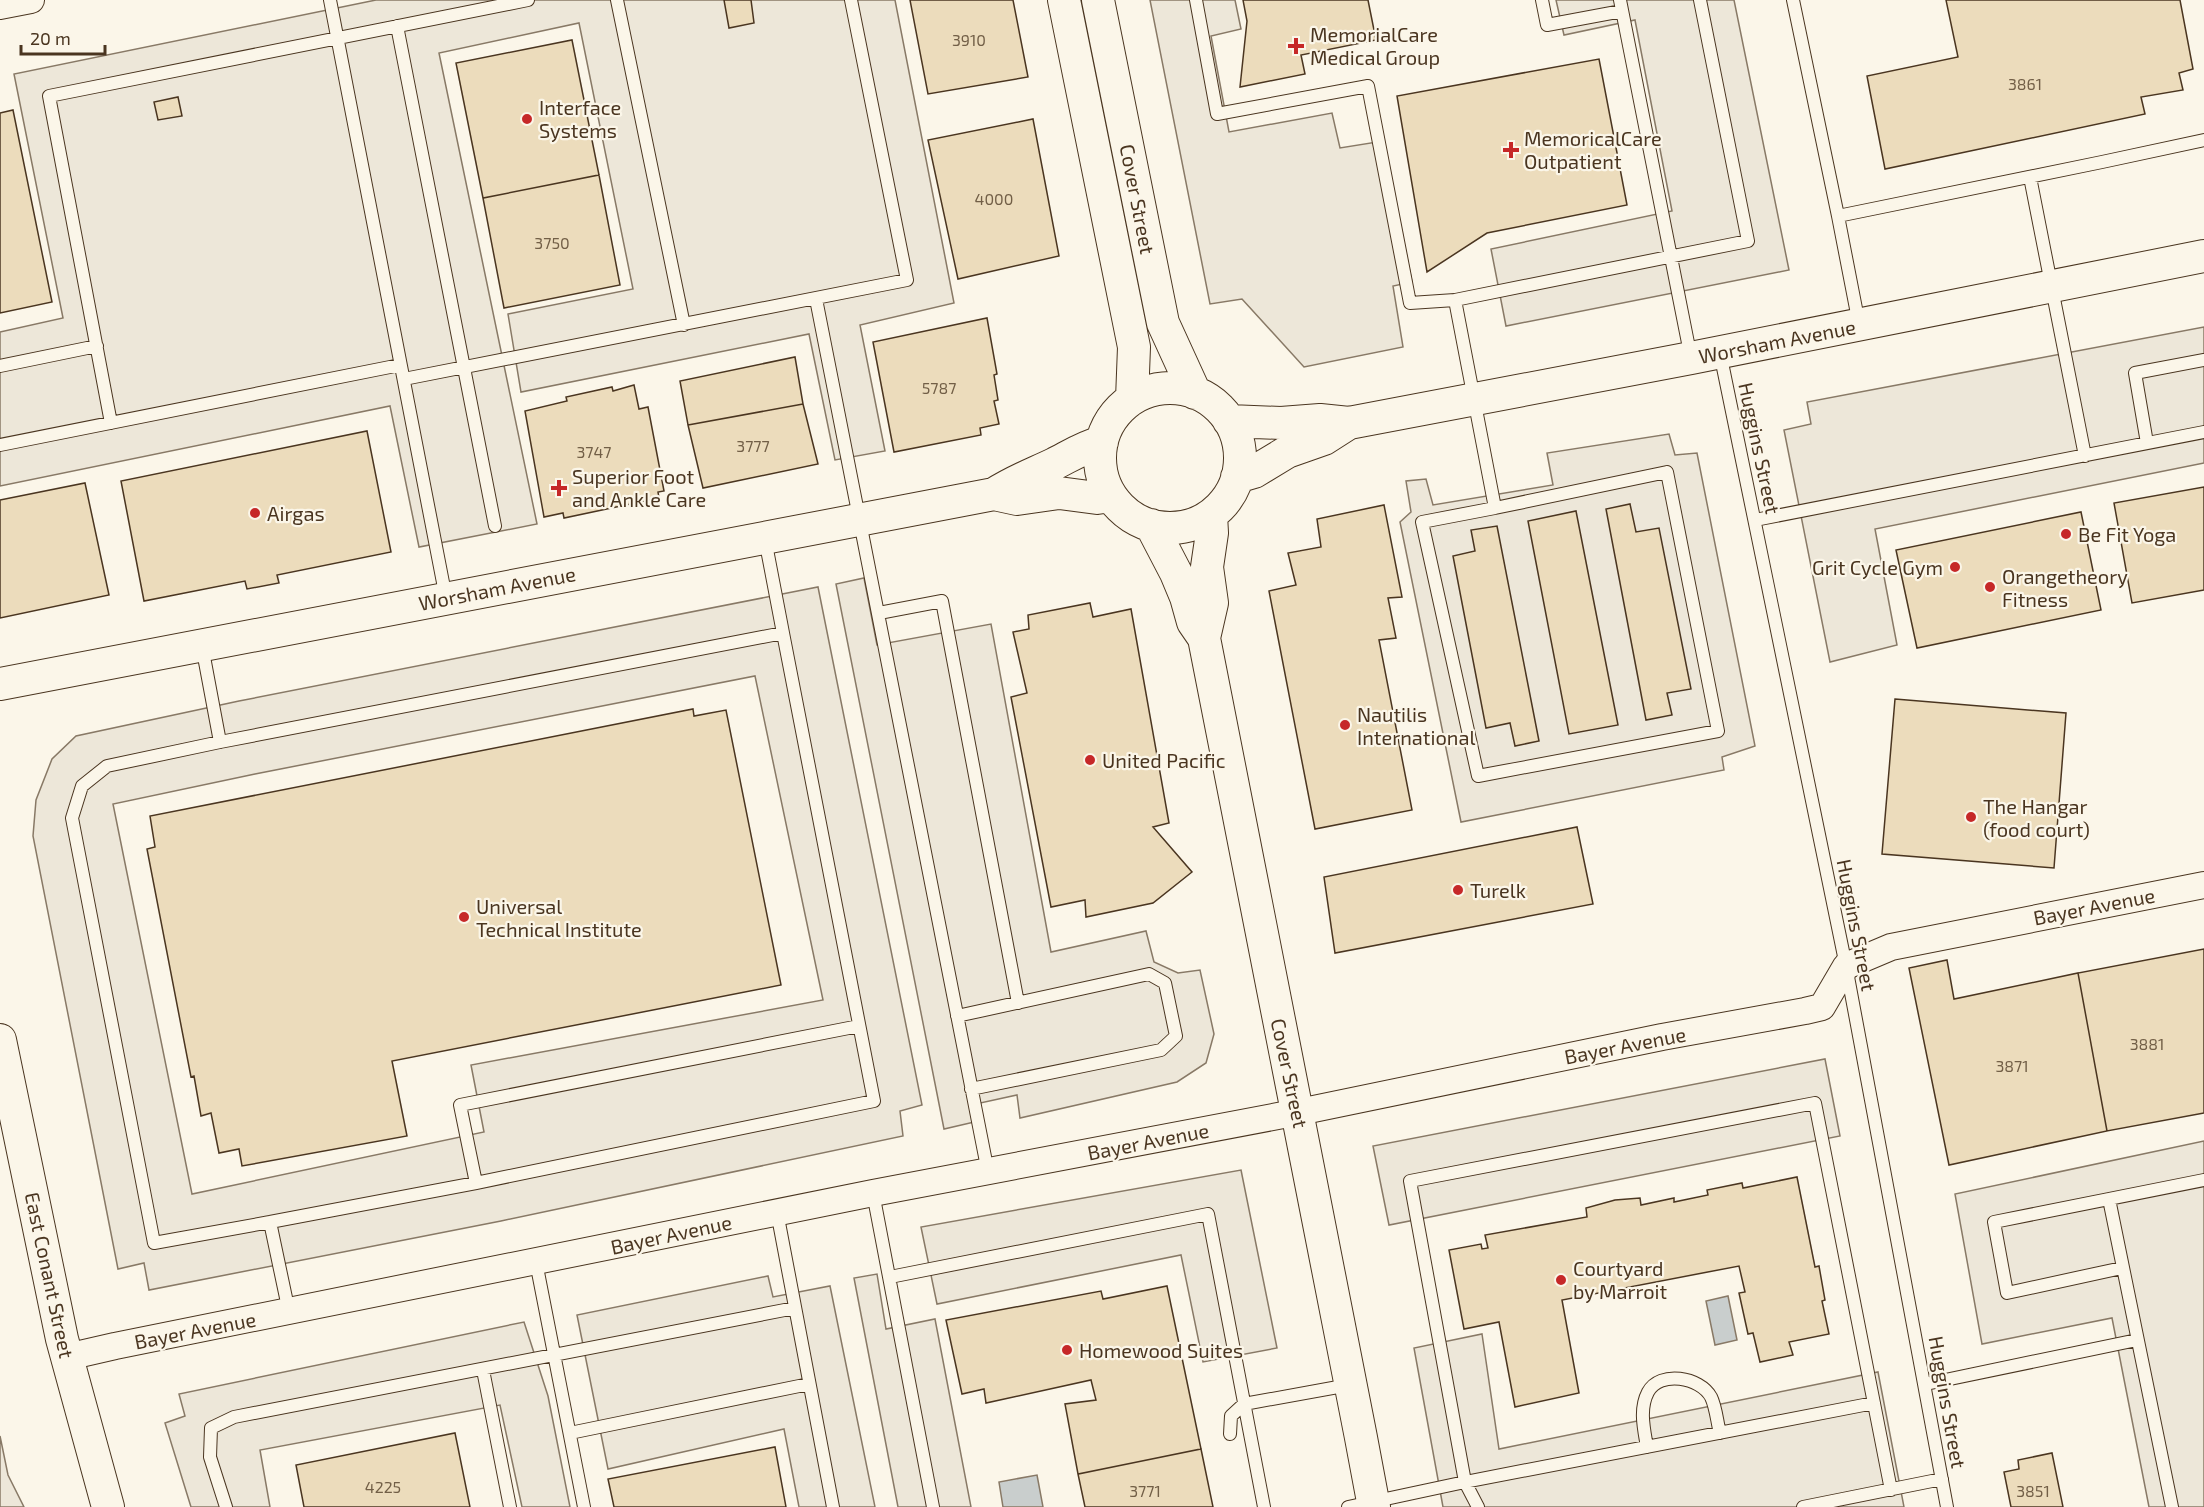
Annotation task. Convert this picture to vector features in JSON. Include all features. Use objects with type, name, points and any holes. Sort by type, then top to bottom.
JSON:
[{"type":"street","points":[[0,6],[32,0]]},
{"type":"street","name":"Cover Street","points":[[1064,0],[1134,346],[1132,399]]},
{"type":"street","name":"Cover Street","points":[[1098,0],[1163,323],[1195,393]]},
{"type":"street","name":"Worsham Avenue","points":[[1229,421],[1281,423],[1320,420],[1349,423],[2204,256]]},
{"type":"street","points":[[1174,388],[1195,393],[1220,409],[1229,421],[1237,439],[1240,458],[1237,477],[1232,491],[1211,515],[1193,524],[1172,528],[1151,525],[1136,519],[1122,509],[1111,496],[1100,460],[1102,442],[1108,425],[1119,410],[1132,399],[1152,390],[1174,388]]},
{"type":"street","name":"Worsham Avenue","points":[[1237,477],[1254,472],[1287,452],[1324,439],[1349,423]]},
{"type":"street","name":"Worsham Avenue","points":[[994,494],[1015,480],[1053,465],[1087,446],[1102,442]]},
{"type":"street","name":"Worsham Avenue","points":[[0,684],[994,494],[1017,499],[1059,493],[1097,498],[1111,496]]},
{"type":"street","name":"Cover Street","points":[[1204,639],[1212,603],[1207,567],[1212,533],[1211,515]]},
{"type":"street","name":"Cover Street","points":[[1151,525],[1176,573],[1193,622],[1204,639],[1273,993],[1299,1112],[1350,1385],[1365,1505]]},
{"type":"street","name":"Bayer Avenue","points":[[67,1357],[777,1212],[1299,1112],[1662,1037],[1814,1009],[1822,1007],[1846,966],[1891,946],[2204,885]]},
{"type":"street","name":"East Conant Street","points":[[0,1040],[67,1357],[108,1507]]},
{"type":"lane","points":[[330,0],[446,598]]},
{"type":"lane","points":[[111,423],[49,96],[528,0]]},
{"type":"lane","points":[[617,0],[684,325]]},
{"type":"lane","points":[[404,379],[907,280],[851,0]]},
{"type":"lane","points":[[1196,0],[1217,114],[1368,86],[1410,303],[1455,300],[1748,241],[1700,0]]},
{"type":"lane","points":[[1542,0],[1547,25],[1621,5]]},
{"type":"lane","points":[[1793,0],[1859,325]]},
{"type":"lane","name":"Huggins Street","points":[[1621,5],[1672,257],[1705,355],[1755,520],[1846,966],[1926,1384],[1947,1507]]},
{"type":"lane","points":[[397,26],[495,526]]},
{"type":"lane","points":[[1838,216],[2204,140]]},
{"type":"lane","points":[[2030,177],[2085,456]]},
{"type":"lane","points":[[816,299],[988,1172]]},
{"type":"lane","points":[[1455,300],[1495,508]]},
{"type":"lane","points":[[0,366],[97,346]]},
{"type":"lane","points":[[2147,443],[2135,373],[2204,360]]},
{"type":"lane","points":[[0,445],[400,365]]},
{"type":"lane","points":[[1755,520],[2204,432]]},
{"type":"lane","points":[[1667,472],[1718,731],[1478,776],[1422,522],[1495,508],[1667,472]]},
{"type":"lane","points":[[765,537],[874,1101],[476,1183],[154,1243],[72,818],[82,786],[107,766],[783,633]]},
{"type":"lane","points":[[879,614],[942,601],[1018,1003]]},
{"type":"lane","points":[[201,645],[220,742]]},
{"type":"lane","points":[[957,1016],[1149,974],[1165,983],[1176,1036],[1161,1050],[971,1089]]},
{"type":"lane","points":[[476,1183],[460,1105],[859,1026]]},
{"type":"lane","points":[[1478,1507],[1465,1482],[1410,1181],[1815,1103],[1891,1490]]},
{"type":"lane","points":[[2122,1268],[2007,1293],[1994,1222],[2204,1180]]},
{"type":"lane","points":[[873,1193],[933,1507]]},
{"type":"lane","points":[[2109,1199],[2172,1507]]},
{"type":"lane","points":[[777,1212],[833,1507]]},
{"type":"lane","points":[[890,1277],[1208,1214],[1264,1507]]},
{"type":"lane","points":[[270,1222],[289,1312]]},
{"type":"lane","points":[[536,1262],[584,1507]]},
{"type":"lane","points":[[226,1507],[210,1458],[212,1428],[234,1417],[795,1308]]},
{"type":"lane","points":[[1926,1384],[2137,1340]]},
{"type":"lane","points":[[483,1370],[510,1507]]},
{"type":"lane","points":[[1647,1447],[1642,1411],[1648,1392],[1658,1382],[1676,1378],[1696,1382],[1711,1396],[1720,1433]]},
{"type":"lane","points":[[570,1433],[809,1384]]},
{"type":"lane","points":[[1230,1434],[1231,1416],[1244,1404],[1350,1385]]},
{"type":"lane","points":[[1365,1505],[1465,1482],[1875,1403]]},
{"type":"lane","points":[[1803,1507],[1865,1501],[1891,1490],[1942,1479]]},
{"type":"shaded area","points":[[376,0],[895,0],[954,303],[860,325],[885,451],[835,460],[809,334],[521,392],[508,314],[633,289],[579,23],[439,53],[537,524],[419,547],[390,406],[0,486],[0,332],[63,318],[14,74]]},
{"type":"shaded area","points":[[1150,0],[1235,0],[1241,29],[1211,36],[1229,132],[1332,113],[1340,148],[1383,141],[1412,282],[1393,286],[1403,347],[1304,367],[1242,299],[1210,304]]},
{"type":"shaded area","points":[[1556,0],[1734,0],[1789,270],[1506,326],[1491,249],[1672,211],[1635,20],[1564,35]]},
{"type":"shaded area","points":[[2204,327],[2204,463],[1875,529],[1897,645],[1830,662],[1784,430],[1811,424],[1807,402]]},
{"type":"shaded area","points":[[1669,434],[1675,455],[1697,453],[1755,746],[1722,757],[1724,770],[1461,822],[1400,522],[1411,512],[1406,481],[1426,479],[1433,505],[1553,485],[1547,453]]},
{"type":"shaded area","points":[[864,578],[877,645],[991,624],[1051,952],[1146,931],[1154,962],[1178,973],[1200,970],[1214,1034],[1206,1063],[1177,1082],[1020,1118],[1017,1095],[980,1103],[983,1120],[944,1129],[836,584]]},
{"type":"shaded area","points":[[818,587],[922,1105],[900,1111],[903,1136],[501,1221],[149,1290],[144,1263],[118,1269],[33,836],[36,800],[52,759],[76,736],[239,701]],"holes":[[[755,676],[823,1000],[471,1065],[484,1132],[192,1194],[113,804]]]},
{"type":"shaded area","points":[[1825,1059],[1840,1136],[1389,1225],[1373,1146]]},
{"type":"shaded area","points":[[2204,1141],[2204,1507],[2149,1507],[2112,1318],[1982,1344],[1955,1194]]},
{"type":"shaded area","points":[[1241,1170],[1277,1348],[1203,1362],[1181,1255],[937,1304],[921,1227]]},
{"type":"shaded area","points":[[877,1274],[886,1329],[935,1319],[971,1507],[898,1507],[854,1278]]},
{"type":"shaded area","points":[[768,1276],[773,1297],[830,1286],[875,1507],[799,1507],[784,1429],[608,1469],[577,1315]]},
{"type":"shaded area","points":[[1728,1296],[1737,1340],[1715,1345],[1706,1301]]},
{"type":"shaded area","points":[[524,1322],[548,1396],[570,1507],[522,1507],[500,1405],[260,1450],[270,1507],[191,1507],[165,1423],[185,1416],[179,1394]]},
{"type":"shaded area","points":[[1482,1334],[1499,1449],[1878,1372],[1904,1507],[1443,1507],[1414,1348]]},
{"type":"shaded area","points":[[0,1436],[8,1475],[24,1507],[0,1507]]},
{"type":"shaded area","points":[[1037,1475],[1043,1507],[1003,1507],[999,1482]]},
{"type":"building","points":[[724,0],[751,0],[754,23],[729,28]]},
{"type":"building","points":[[910,0],[1013,0],[1028,77],[928,94]]},
{"type":"building","name":"MemorialCare Medical Group","points":[[1243,0],[1368,0],[1376,40],[1301,55],[1305,74],[1240,87],[1247,21]]},
{"type":"building","points":[[1946,0],[2180,0],[2193,69],[2179,73],[2183,90],[2141,97],[2145,114],[1885,169],[1867,76],[1958,57]]},
{"type":"building","name":"Interface Systems","points":[[572,40],[599,175],[483,198],[456,63]]},
{"type":"building","name":"MemoricalCare Outpatient","points":[[1599,59],[1627,205],[1487,233],[1427,272],[1397,96]]},
{"type":"building","points":[[178,97],[182,116],[158,120],[154,102]]},
{"type":"building","points":[[13,110],[52,302],[0,313],[0,113]]},
{"type":"building","points":[[1033,119],[1059,256],[958,279],[928,140]]},
{"type":"building","points":[[599,175],[620,285],[504,308],[483,198]]},
{"type":"building","points":[[987,318],[997,374],[994,375],[998,400],[994,401],[999,424],[980,428],[981,435],[894,452],[873,342]]},
{"type":"building","points":[[795,357],[803,404],[688,425],[680,381]]},
{"type":"building","points":[[634,385],[639,409],[648,407],[664,491],[658,492],[659,498],[564,518],[563,513],[544,517],[525,411],[567,401],[566,397],[612,387],[613,391]]},
{"type":"building","points":[[803,404],[818,464],[703,488],[688,425]]},
{"type":"building","name":"Airgas","points":[[367,431],[391,552],[277,575],[279,583],[247,589],[245,581],[144,601],[121,481]]},
{"type":"building","points":[[85,483],[109,595],[0,618],[0,500]]},
{"type":"building","points":[[2204,487],[2204,590],[2132,603],[2114,503]]},
{"type":"building","points":[[1630,504],[1636,532],[1659,528],[1691,689],[1667,693],[1672,715],[1646,720],[1606,509]]},
{"type":"building","name":"Nautilis International","points":[[1384,505],[1402,597],[1388,598],[1396,638],[1379,640],[1412,810],[1315,829],[1269,591],[1296,585],[1288,553],[1321,547],[1317,519]]},
{"type":"building","points":[[1576,511],[1618,725],[1569,734],[1528,521]]},
{"type":"building","points":[[2081,512],[2101,610],[1917,648],[1896,550]]},
{"type":"building","points":[[1497,526],[1539,741],[1515,746],[1510,723],[1486,728],[1453,556],[1475,551],[1471,530]]},
{"type":"building","name":"United Pacific","points":[[1090,603],[1093,617],[1131,609],[1169,823],[1153,827],[1192,872],[1153,903],[1086,917],[1085,900],[1051,907],[1011,697],[1027,693],[1013,632],[1029,629],[1028,615]]},
{"type":"building","name":"The Hangar (food court)","points":[[1895,699],[2066,713],[2054,868],[1882,854]]},
{"type":"building","name":"Universal Technical Institute","points":[[693,709],[694,716],[726,710],[781,985],[392,1061],[407,1136],[242,1166],[239,1149],[219,1153],[211,1113],[201,1116],[194,1076],[191,1077],[147,849],[155,847],[150,816]]},
{"type":"building","name":"Turelk","points":[[1577,827],[1593,904],[1335,953],[1324,877]]},
{"type":"building","points":[[2204,949],[2204,1113],[2107,1131],[2078,973]]},
{"type":"building","points":[[1947,960],[1954,999],[2078,973],[2107,1131],[1949,1165],[1909,968]]},
{"type":"building","name":"Courtyard by Marroit","points":[[1797,1177],[1815,1267],[1819,1266],[1825,1300],[1822,1301],[1829,1334],[1789,1342],[1793,1355],[1760,1362],[1753,1333],[1748,1334],[1739,1293],[1745,1292],[1739,1266],[1562,1300],[1579,1393],[1515,1407],[1499,1322],[1464,1329],[1449,1250],[1481,1244],[1482,1249],[1488,1248],[1485,1235],[1587,1217],[1586,1208],[1615,1200],[1640,1198],[1641,1205],[1674,1198],[1674,1202],[1708,1195],[1707,1190],[1742,1183],[1743,1188]]},
{"type":"building","name":"Homewood Suites","points":[[1167,1286],[1201,1449],[1078,1474],[1065,1404],[1096,1400],[1091,1380],[986,1403],[984,1389],[962,1394],[946,1320],[1101,1291],[1103,1299]]},
{"type":"building","points":[[455,1433],[470,1507],[304,1507],[296,1465]]},
{"type":"building","points":[[775,1447],[786,1507],[614,1507],[608,1479]]},
{"type":"building","points":[[1201,1449],[1213,1507],[1085,1507],[1078,1474]]},
{"type":"building","points":[[2052,1453],[2063,1507],[2011,1507],[2004,1472],[2019,1469],[2018,1460]]},
{"type":"place","name":"MemorialCare Medical Group","points":[[1296,46]]},
{"type":"place","name":"Interface Systems","points":[[527,119]]},
{"type":"place","name":"MemoricalCare Outpatient","points":[[1511,150]]},
{"type":"place","name":"Superior Foot and Ankle Care","points":[[559,488]]},
{"type":"place","name":"Airgas","points":[[255,513]]},
{"type":"place","name":"Be Fit Yoga","points":[[2066,534]]},
{"type":"place","name":"Grit Cycle Gym","points":[[1955,567]]},
{"type":"place","name":"Orangetheory Fitness","points":[[1990,587]]},
{"type":"place","name":"Nautilis International","points":[[1345,725]]},
{"type":"place","name":"United Pacific","points":[[1090,760]]},
{"type":"place","name":"The Hangar (food court)","points":[[1971,817]]},
{"type":"place","name":"Turelk","points":[[1458,890]]},
{"type":"place","name":"Universal Technical Institute","points":[[464,917]]},
{"type":"place","name":"Courtyard by Marroit","points":[[1561,1280]]},
{"type":"place","name":"Homewood Suites","points":[[1067,1350]]}]
